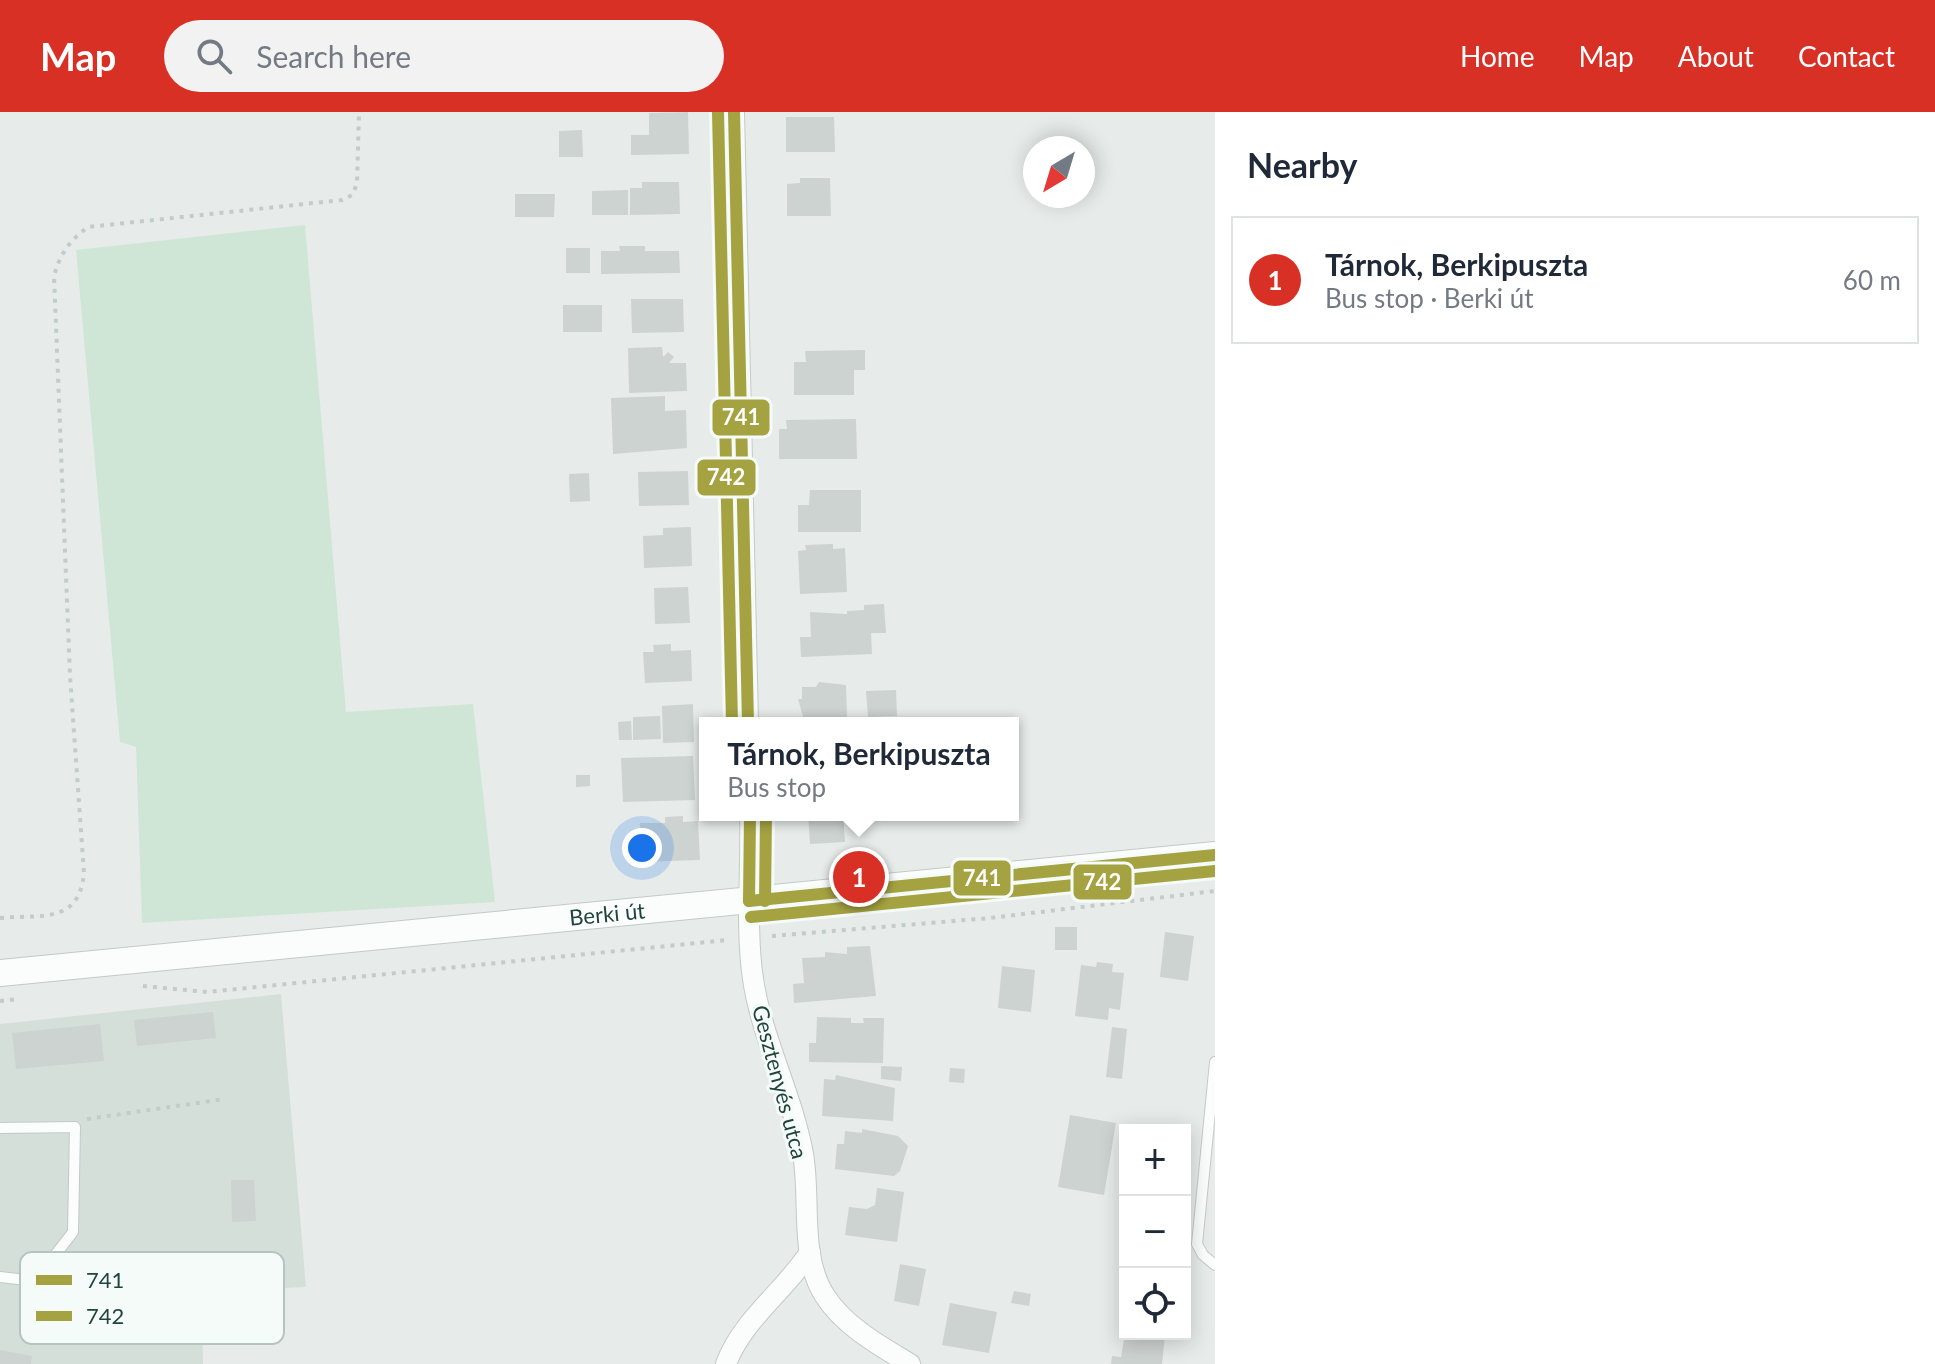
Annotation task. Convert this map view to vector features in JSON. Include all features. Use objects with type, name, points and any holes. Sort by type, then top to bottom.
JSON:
[{"type":"street","points":[[734,112],[748,717]]},
{"type":"street","name":"Gesztenyés utca","points":[[750,821],[749,937],[757,995],[803,1152],[814,1275],[826,1298],[872,1341],[910,1364]]},
{"type":"street","name":"Berki út","points":[[0,973],[1215,855]]},
{"type":"street","points":[[726,1364],[734,1344],[792,1280],[810,1252]]},
{"type":"lane","points":[[1215,1062],[1197,1244],[1203,1255],[1215,1265]]},
{"type":"lane","points":[[0,1128],[75,1127],[73,1232],[57,1252]]},
{"type":"lane","points":[[0,1277],[20,1279]]},
{"type":"path","points":[[0,918],[73,908],[79,898],[84,873],[66,580],[54,276],[58,258],[71,240],[88,227],[342,200],[352,195],[357,184],[359,112]]},
{"type":"path","points":[[138,986],[207,992],[749,937],[990,918],[1215,891]]},
{"type":"path","points":[[0,1001],[31,997]]},
{"type":"path","points":[[75,1127],[90,1117],[225,1099]]},
{"type":"shaded area","points":[[281,994],[306,1287],[284,1288],[284,1252],[20,1252],[20,1344],[202,1344],[203,1364],[0,1364],[0,1024]]},
{"type":"green space","points":[[305,225],[346,712],[473,704],[495,902],[142,923],[136,747],[120,742],[76,250]]},
{"type":"building","points":[[688,112],[689,154],[631,155],[631,135],[649,135],[649,113]]},
{"type":"building","points":[[786,117],[834,117],[835,152],[786,152]]},
{"type":"building","points":[[582,130],[583,157],[559,157],[559,131]]},
{"type":"building","points":[[800,178],[830,178],[831,216],[787,216],[787,184],[800,183]]},
{"type":"building","points":[[642,182],[679,182],[680,214],[630,215],[630,188],[642,188]]},
{"type":"building","points":[[628,190],[628,215],[592,215],[592,191]]},
{"type":"building","points":[[515,194],[555,194],[554,217],[515,217]]},
{"type":"building","points":[[619,246],[645,246],[645,251],[679,251],[680,273],[601,274],[601,251],[620,251]]},
{"type":"building","points":[[566,248],[590,248],[590,273],[566,273]]},
{"type":"building","points":[[631,299],[683,299],[684,332],[632,333]]},
{"type":"building","points":[[563,305],[602,305],[602,332],[563,332]]},
{"type":"building","points":[[662,347],[663,357],[668,352],[674,357],[669,363],[686,363],[687,391],[629,393],[628,348]]},
{"type":"building","points":[[865,350],[865,370],[854,370],[854,395],[794,395],[794,362],[806,362],[805,351]]},
{"type":"building","points":[[665,396],[665,411],[686,410],[687,448],[613,454],[611,398]]},
{"type":"building","points":[[856,419],[857,459],[779,459],[779,429],[787,429],[786,420]]},
{"type":"building","points":[[688,471],[689,505],[639,506],[638,472]]},
{"type":"building","points":[[589,473],[590,501],[570,502],[569,474]]},
{"type":"building","points":[[810,490],[861,490],[861,532],[798,532],[798,505],[809,505]]},
{"type":"building","points":[[691,527],[692,566],[644,568],[643,536],[663,535],[663,528]]},
{"type":"building","points":[[833,544],[833,549],[845,548],[847,592],[800,594],[798,551],[806,550],[805,545]]},
{"type":"building","points":[[688,587],[690,623],[655,624],[654,588]]},
{"type":"building","points":[[884,604],[886,633],[871,633],[872,654],[801,657],[800,637],[811,637],[810,612],[847,614],[847,611],[864,610],[864,605]]},
{"type":"building","points":[[671,644],[671,651],[691,650],[692,681],[645,683],[643,652],[654,652],[653,645]]},
{"type":"building","points":[[819,682],[846,685],[847,717],[803,717],[798,699],[802,699],[802,687],[816,687]]},
{"type":"building","points":[[896,690],[897,716],[868,717],[866,691]]},
{"type":"building","points":[[693,704],[694,742],[663,743],[662,706]]},
{"type":"building","points":[[660,716],[661,739],[633,740],[633,717]]},
{"type":"building","points":[[631,721],[632,740],[619,740],[618,722]]},
{"type":"building","points":[[693,756],[695,800],[623,802],[621,758]]},
{"type":"building","points":[[576,775],[590,775],[590,786],[576,787]]},
{"type":"building","points":[[683,816],[683,822],[698,821],[700,860],[641,862],[640,823],[665,823],[665,817]]},
{"type":"building","points":[[808,821],[843,821],[845,842],[810,844]]},
{"type":"building","points":[[1055,927],[1077,927],[1077,950],[1055,950]]},
{"type":"building","points":[[1165,932],[1194,936],[1188,981],[1160,977]]},
{"type":"building","points":[[870,946],[876,996],[794,1003],[793,984],[804,983],[802,958],[825,957],[825,952],[847,954],[847,947]]},
{"type":"building","points":[[1097,962],[1113,964],[1112,972],[1124,973],[1120,1010],[1109,1008],[1108,1020],[1075,1016],[1081,965],[1096,967]]},
{"type":"building","points":[[1002,966],[1035,970],[1031,1012],[998,1008]]},
{"type":"building","points":[[213,1012],[216,1038],[137,1046],[134,1020]]},
{"type":"building","points":[[817,1017],[851,1018],[851,1023],[864,1023],[863,1018],[884,1018],[883,1063],[809,1062],[809,1043],[816,1043]]},
{"type":"building","points":[[100,1024],[104,1061],[16,1069],[12,1033]]},
{"type":"building","points":[[1112,1027],[1127,1029],[1122,1079],[1106,1077]]},
{"type":"building","points":[[881,1066],[902,1067],[901,1081],[881,1079]]},
{"type":"building","points":[[950,1068],[965,1069],[964,1083],[949,1082]]},
{"type":"building","points":[[836,1075],[895,1088],[893,1121],[822,1116],[824,1079],[835,1080]]},
{"type":"building","points":[[1070,1115],[1116,1123],[1104,1195],[1058,1187]]},
{"type":"building","points":[[862,1129],[898,1136],[908,1146],[900,1171],[894,1176],[835,1169],[837,1144],[844,1144],[845,1131],[862,1133]]},
{"type":"building","points":[[231,1180],[254,1180],[256,1221],[232,1222]]},
{"type":"building","points":[[877,1188],[904,1192],[897,1242],[845,1235],[849,1207],[867,1209],[875,1205]]},
{"type":"building","points":[[900,1264],[926,1269],[919,1306],[894,1301]]},
{"type":"building","points":[[1014,1291],[1031,1294],[1029,1306],[1011,1303]]},
{"type":"building","points":[[950,1303],[997,1312],[989,1353],[942,1345]]},
{"type":"building","points":[[1124,1340],[1164,1340],[1162,1364],[1111,1364],[1112,1356],[1121,1357]]},
{"type":"building","points":[[0,1350],[32,1356],[31,1364],[0,1364]]},
{"type":"transit line","name":"742","points":[[718,112],[732,717]]},
{"type":"transit line","name":"741","points":[[734,112],[748,717]]},
{"type":"transit line","name":"741","points":[[749,901],[750,821]]},
{"type":"transit line","name":"742","points":[[765,901],[766,821]]},
{"type":"transit line","name":"741","points":[[749,901],[1215,855]]},
{"type":"transit line","name":"742","points":[[751,917],[1215,871]]},
{"type":"place","name":"Tárnok, Berkipuszta","points":[[859,877]]}]
